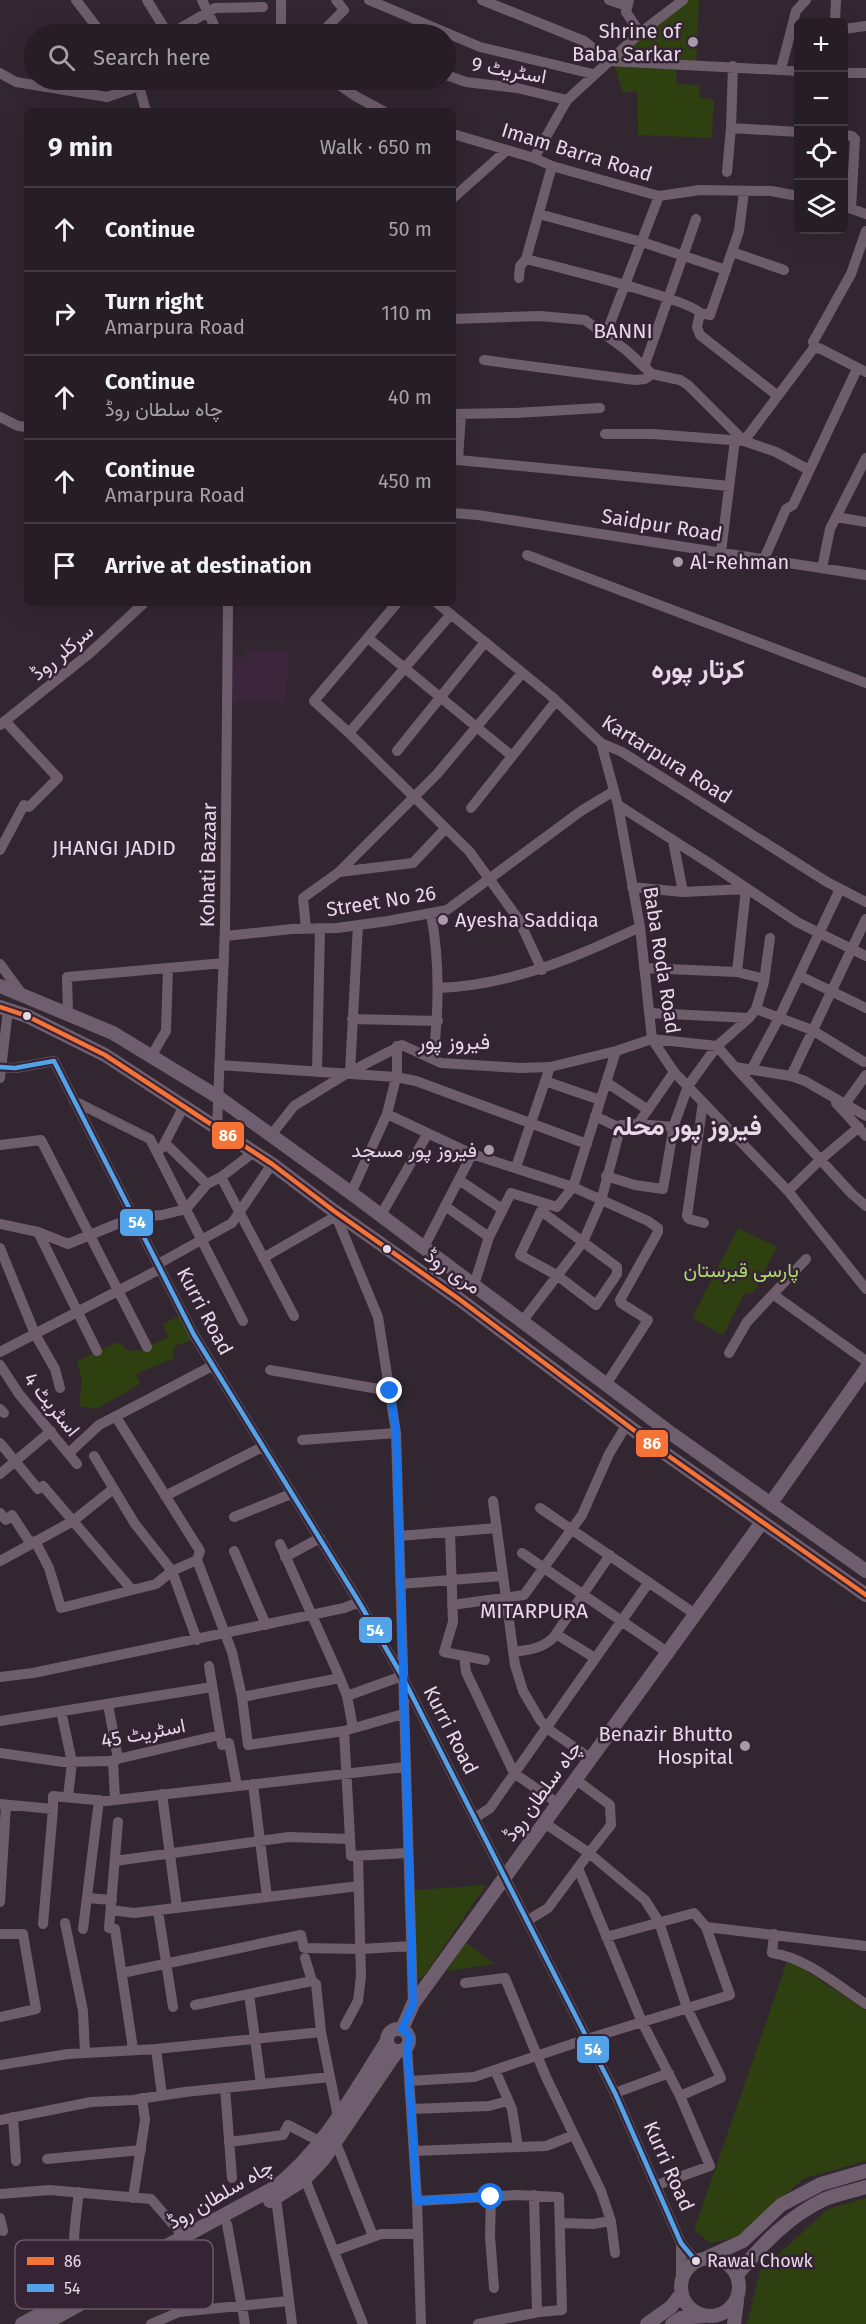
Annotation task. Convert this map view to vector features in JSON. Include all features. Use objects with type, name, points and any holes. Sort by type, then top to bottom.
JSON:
[{"type":"main road","name":"مری روڈ","points":[[0,986],[113,1033],[218,1097],[272,1134],[474,1285],[521,1323],[607,1383],[672,1434],[866,1571]]},
{"type":"main road","name":"مری روڈ","points":[[4,1009],[27,1016],[105,1055],[272,1164],[335,1213],[459,1299],[627,1424],[866,1595]]},
{"type":"main road","points":[[771,1503],[866,1369]]},
{"type":"main road","name":"چاہ سلطان روڈ","points":[[397,2046],[391,2031],[402,2029],[413,2004],[762,1522]]},
{"type":"main road","name":"چاہ سلطان روڈ","points":[[178,2240],[274,2188],[296,2172],[397,2046]]},
{"type":"main road","name":"چاہ سلطان روڈ","points":[[198,2240],[276,2198],[305,2179],[336,2143],[397,2046]]},
{"type":"main road","points":[[713,2320],[694,2312],[684,2301],[681,2294],[681,2280],[688,2267],[743,2241],[781,2205],[821,2184],[866,2170]]},
{"type":"main road","points":[[737,2275],[752,2256],[790,2218],[827,2199],[866,2187]]},
{"type":"main road","points":[[702,2259],[715,2258],[728,2264],[737,2275],[739,2290],[734,2324]]},
{"type":"main road","points":[[672,2324],[681,2318],[713,2320],[734,2304],[739,2290]]},
{"type":"main road","points":[[647,2324],[671,2307],[681,2294]]},
{"type":"main road","name":"چاہ سلطان روڈ","points":[[22,2324],[51,2309]]},
{"type":"main road","name":"چاہ سلطان روڈ","points":[[44,2324],[71,2309]]},
{"type":"street","points":[[76,0],[94,24]]},
{"type":"street","points":[[147,0],[163,24]]},
{"type":"street","points":[[202,0],[214,24]]},
{"type":"street","points":[[281,0],[281,24]]},
{"type":"street","points":[[330,24],[343,12],[336,0]]},
{"type":"street","points":[[369,0],[426,24]]},
{"type":"street","points":[[482,0],[584,41],[609,61],[794,71]]},
{"type":"street","points":[[609,0],[628,3],[626,12],[640,33]]},
{"type":"street","points":[[534,158],[567,100],[640,33],[683,0]]},
{"type":"street","points":[[781,69],[796,11],[806,0]]},
{"type":"street","points":[[835,18],[836,0]]},
{"type":"street","points":[[186,24],[215,9],[263,7]]},
{"type":"street","points":[[848,28],[866,26]]},
{"type":"street","points":[[456,37],[480,47],[593,74]]},
{"type":"street","points":[[727,172],[733,66]]},
{"type":"street","points":[[0,73],[16,82],[24,83]]},
{"type":"street","points":[[848,73],[866,73]]},
{"type":"street","name":"اسٹریٹ 9","points":[[456,78],[466,82],[517,88],[567,100]]},
{"type":"street","points":[[65,90],[107,97],[122,90]]},
{"type":"street","points":[[142,90],[145,108]]},
{"type":"street","points":[[346,90],[377,108]]},
{"type":"street","points":[[731,128],[794,132]]},
{"type":"street","name":"Imam Barra Road","points":[[456,135],[534,158],[552,166],[659,196],[700,190],[771,191],[794,195]]},
{"type":"street","points":[[848,136],[855,139],[848,199]]},
{"type":"street","points":[[456,195],[507,150]]},
{"type":"street","points":[[519,278],[520,266],[526,258],[552,166]]},
{"type":"street","points":[[526,258],[669,298],[695,308],[700,313],[710,315],[739,231],[744,192]]},
{"type":"street","points":[[606,334],[659,196]]},
{"type":"street","points":[[848,208],[866,214]]},
{"type":"street","points":[[539,213],[642,242],[726,270]]},
{"type":"street","points":[[484,360],[635,380],[645,379],[696,219]]},
{"type":"street","points":[[764,559],[786,509],[793,505],[862,370],[816,348],[813,342],[851,274],[866,231]]},
{"type":"street","points":[[732,252],[784,270]]},
{"type":"street","points":[[700,313],[697,327],[700,335],[778,396]]},
{"type":"street","points":[[456,319],[503,316],[585,320],[606,334],[648,371],[680,380],[688,385],[740,441]]},
{"type":"street","points":[[721,552],[729,486],[740,441],[816,348]]},
{"type":"street","points":[[600,408],[457,414],[458,460],[729,486]]},
{"type":"street","points":[[0,417],[24,427]]},
{"type":"street","points":[[604,434],[653,434],[740,441],[776,452],[809,470]]},
{"type":"street","points":[[822,568],[830,529],[863,471],[866,458]]},
{"type":"street","name":"Saidpur Road","points":[[456,513],[866,575]]},
{"type":"street","points":[[836,517],[866,522]]},
{"type":"street","points":[[527,555],[866,683]]},
{"type":"street","name":"سرکلر روڈ","points":[[2,723],[90,653],[141,606]]},
{"type":"street","name":"Kohati Bazaar","points":[[218,1128],[225,936],[228,606]]},
{"type":"street","points":[[395,606],[314,701],[469,851],[519,920],[542,970]]},
{"type":"street","name":"Kartarpura Road","points":[[441,606],[556,701],[601,744],[622,752],[840,889],[866,902]]},
{"type":"street","points":[[349,733],[451,614]]},
{"type":"street","points":[[368,638],[512,756]]},
{"type":"street","points":[[397,751],[485,642]]},
{"type":"street","points":[[306,928],[303,898],[339,872],[437,774],[475,726],[522,673]]},
{"type":"street","points":[[471,808],[556,701]]},
{"type":"street","points":[[0,850],[26,806],[58,778],[2,723]]},
{"type":"street","name":"Baba Roda Road","points":[[601,744],[618,805],[639,927],[652,1039],[674,1072],[788,1191],[864,1282]]},
{"type":"street","name":"Street No 26","points":[[225,936],[358,925],[447,910],[582,811],[614,791]]},
{"type":"street","points":[[618,805],[797,922],[866,956]]},
{"type":"street","points":[[339,872],[413,863],[445,829]]},
{"type":"street","points":[[673,841],[683,892]]},
{"type":"street","points":[[632,887],[683,892],[746,889]]},
{"type":"street","points":[[737,972],[746,889]]},
{"type":"street","points":[[751,1070],[800,976],[840,889]]},
{"type":"street","points":[[431,914],[436,942],[438,988],[438,1021],[433,1059]]},
{"type":"street","points":[[790,1076],[866,919]]},
{"type":"street","points":[[348,1073],[358,925]]},
{"type":"street","points":[[438,988],[506,979],[542,970],[639,927]]},
{"type":"street","points":[[317,1072],[321,928]]},
{"type":"street","points":[[606,1176],[635,1185],[663,1189],[674,1127],[688,1086],[717,1046],[752,1013],[764,982],[770,938]]},
{"type":"street","points":[[68,1014],[67,977],[224,963]]},
{"type":"street","points":[[0,964],[22,994]]},
{"type":"street","points":[[152,1055],[166,1031],[168,968]]},
{"type":"street","points":[[644,968],[737,972],[760,978],[764,982]]},
{"type":"street","points":[[800,976],[831,989],[866,1008]]},
{"type":"street","points":[[0,1071],[4,1009]]},
{"type":"street","points":[[650,1013],[752,1013],[779,1018],[812,1030],[865,1061]]},
{"type":"street","points":[[352,1019],[438,1021]]},
{"type":"street","points":[[272,1134],[294,1106],[348,1073],[402,1045],[441,1063],[520,1068],[550,1067],[652,1039],[717,1046],[820,1160],[866,1206]]},
{"type":"street","points":[[351,1193],[387,1114],[396,1077],[397,1046]]},
{"type":"street","points":[[474,1285],[489,1237],[511,1193],[557,1207],[573,1187],[615,1051]]},
{"type":"street","name":"Kurri Road","points":[[0,1071],[54,1061],[194,1335],[320,1538],[402,1676],[615,2093],[681,2242]]},
{"type":"street","points":[[219,1065],[348,1073],[416,1081],[586,1144]]},
{"type":"street","points":[[516,1167],[550,1067]]},
{"type":"street","points":[[735,1067],[790,1076],[806,1081],[866,1116]]},
{"type":"street","points":[[638,1124],[674,1072]]},
{"type":"street","points":[[845,1104],[866,1074]]},
{"type":"street","points":[[545,1081],[600,1100]]},
{"type":"street","points":[[606,1082],[648,1110]]},
{"type":"street","points":[[788,1191],[820,1160],[862,1131],[826,1092]]},
{"type":"street","points":[[74,1101],[150,1139],[243,1321]]},
{"type":"street","points":[[704,1102],[687,1216],[689,1219],[704,1223]]},
{"type":"street","points":[[158,1154],[184,1106]]},
{"type":"street","points":[[387,1114],[472,1154],[573,1187],[648,1221],[659,1230],[620,1300],[621,1303],[648,1320],[607,1383]]},
{"type":"street","points":[[595,1116],[620,1128]]},
{"type":"street","points":[[521,1323],[583,1242],[601,1201],[621,1125],[674,1127]]},
{"type":"street","points":[[381,1215],[428,1133]]},
{"type":"street","points":[[0,1145],[41,1140],[147,1347]]},
{"type":"street","points":[[165,1143],[207,1184]]},
{"type":"street","points":[[0,1224],[38,1232],[68,1244],[134,1218],[162,1215],[186,1209],[207,1184],[221,1177],[254,1152]]},
{"type":"street","points":[[423,1247],[472,1154]]},
{"type":"street","points":[[0,1352],[78,1313],[232,1223],[272,1164]]},
{"type":"street","points":[[221,1177],[294,1316]]},
{"type":"street","points":[[459,1180],[502,1209]]},
{"type":"street","points":[[445,1206],[489,1237]]},
{"type":"street","points":[[262,1258],[335,1213],[378,1317],[396,1433],[413,2004]]},
{"type":"street","points":[[539,1213],[544,1213],[618,1270],[596,1305],[558,1276],[520,1255],[539,1213]]},
{"type":"street","points":[[38,1232],[97,1351]]},
{"type":"street","points":[[0,1248],[35,1335],[55,1369],[60,1388]]},
{"type":"street","points":[[729,1353],[747,1322],[806,1259]]},
{"type":"street","points":[[774,1295],[866,1361]]},
{"type":"street","name":"اسٹریٹ 4","points":[[0,1365],[19,1394],[77,1464]]},
{"type":"street","points":[[69,1453],[99,1425],[212,1366]]},
{"type":"street","points":[[270,1370],[390,1391]]},
{"type":"street","points":[[0,1513],[6,1520],[12,1515],[49,1568],[60,1608],[156,1584],[172,1571],[196,1560],[200,1551],[116,1417]]},
{"type":"street","points":[[452,1605],[524,1595],[582,1515],[617,1438],[627,1424]]},
{"type":"street","points":[[0,1474],[51,1431]]},
{"type":"street","points":[[302,1440],[396,1433]]},
{"type":"street","points":[[0,1443],[38,1489],[43,1486],[132,1590]]},
{"type":"street","points":[[165,1496],[262,1447]]},
{"type":"street","points":[[94,1456],[135,1524],[172,1571],[197,1640]]},
{"type":"street","points":[[0,1561],[73,1521],[113,1489]]},
{"type":"street","points":[[234,1517],[291,1494]]},
{"type":"street","points":[[492,1501],[504,1598],[515,1665],[523,1691],[546,1727],[590,1758]]},
{"type":"street","points":[[540,1508],[695,1614]]},
{"type":"street","points":[[399,1536],[497,1528]]},
{"type":"street","points":[[450,1532],[453,1622],[444,1652],[485,1660]]},
{"type":"street","points":[[285,1557],[320,1538]]},
{"type":"street","points":[[280,1544],[347,1696],[346,1775],[351,1856],[408,1853]]},
{"type":"street","points":[[234,1551],[266,1625]]},
{"type":"street","points":[[522,1553],[667,1652]]},
{"type":"street","points":[[513,1652],[536,1649],[546,1645],[584,1595],[610,1555]]},
{"type":"street","points":[[196,1560],[226,1634],[242,1697],[248,1745]]},
{"type":"street","points":[[400,1584],[502,1576]]},
{"type":"street","points":[[475,1818],[490,1808],[649,1582]]},
{"type":"street","points":[[0,1677],[226,1634],[344,1608],[359,1602]]},
{"type":"street","points":[[556,1634],[595,1658]]},
{"type":"street","points":[[464,1656],[466,1672],[514,1773],[557,1803]]},
{"type":"street","points":[[209,1666],[222,1745],[229,1743],[237,1786]]},
{"type":"street","points":[[347,1696],[402,1676]]},
{"type":"street","points":[[242,1697],[339,1678]]},
{"type":"street","points":[[0,1721],[212,1687]]},
{"type":"street","points":[[108,1704],[115,1759],[115,1800]]},
{"type":"street","points":[[61,1711],[72,1761],[68,1797]]},
{"type":"street","points":[[230,1748],[348,1730],[403,1714]]},
{"type":"street","name":"اسٹریٹ 45","points":[[0,1753],[72,1761],[115,1759],[220,1735]]},
{"type":"street","points":[[43,1924],[53,1796],[115,1800],[405,1767]]},
{"type":"street","points":[[527,1921],[548,1908],[611,1825],[610,1805],[575,1779]]},
{"type":"street","points":[[253,1784],[267,1898]]},
{"type":"street","points":[[162,1794],[177,1908]]},
{"type":"street","points":[[83,1929],[99,1800]]},
{"type":"street","points":[[0,1902],[3,1805],[53,1809]]},
{"type":"street","points":[[118,1821],[109,1928],[116,1929],[133,2049]]},
{"type":"street","points":[[543,1822],[589,1853],[645,1900],[659,1922],[687,2008],[721,2078],[680,2096]]},
{"type":"street","points":[[115,1861],[289,1837],[350,1839]]},
{"type":"street","points":[[345,2025],[358,2001],[361,1976],[358,1856]]},
{"type":"street","points":[[578,1868],[642,2022],[680,2096],[710,2166],[657,2185]]},
{"type":"street","points":[[87,1898],[134,1913],[359,1886]]},
{"type":"street","points":[[158,1911],[173,2007]]},
{"type":"street","points":[[409,2081],[474,2077],[730,1995],[706,1927],[694,1913],[606,1936]]},
{"type":"street","points":[[65,1923],[84,2011],[85,2053]]},
{"type":"street","points":[[706,1927],[866,1946]]},
{"type":"street","points":[[0,1934],[23,1934],[36,2009],[0,2017]]},
{"type":"street","points":[[774,1934],[772,1953],[788,1955],[801,1960],[866,2004]]},
{"type":"street","points":[[122,1973],[301,1935],[304,1948],[360,1949],[411,1946]]},
{"type":"street","points":[[305,1958],[312,1981],[316,1984],[321,2032],[338,2117]]},
{"type":"street","points":[[465,1983],[505,1978],[601,2191],[611,2221],[615,2253]]},
{"type":"street","points":[[195,2005],[312,1981]]},
{"type":"street","points":[[249,1994],[261,2084]]},
{"type":"street","points":[[0,2064],[43,2056],[156,2049],[321,2032]]},
{"type":"street","points":[[397,2046],[409,2081],[417,2201],[421,2324]]},
{"type":"street","points":[[156,2049],[162,2095]]},
{"type":"street","points":[[495,2070],[512,2109],[518,2147]]},
{"type":"street","points":[[615,2093],[669,2073]]},
{"type":"street","points":[[0,2120],[90,2102],[330,2077]]},
{"type":"street","points":[[225,2088],[231,2178]]},
{"type":"street","points":[[133,2198],[146,2120],[142,2098]]},
{"type":"street","points":[[411,2109],[489,2106],[508,2101]]},
{"type":"street","points":[[13,2117],[16,2161]]},
{"type":"street","points":[[229,2142],[283,2135],[288,2126],[319,2141]]},
{"type":"street","points":[[414,2151],[546,2146],[574,2135]]},
{"type":"street","points":[[336,2143],[373,2236]]},
{"type":"street","points":[[47,2159],[141,2150]]},
{"type":"street","points":[[305,2179],[363,2324]]},
{"type":"street","points":[[0,2194],[50,2190],[151,2199],[184,2237]]},
{"type":"street","points":[[73,2240],[79,2192]]},
{"type":"street","points":[[417,2201],[534,2195],[559,2197],[562,2310],[537,2312],[506,2321],[478,2324]]},
{"type":"street","points":[[534,2195],[537,2312]]},
{"type":"street","points":[[491,2197],[490,2236],[494,2288]]},
{"type":"street","points":[[276,2198],[292,2324]]},
{"type":"street","points":[[0,2218],[3,2231]]},
{"type":"street","points":[[560,2223],[593,2224],[611,2221]]},
{"type":"street","points":[[227,2224],[245,2324]]},
{"type":"street","points":[[334,2251],[381,2234],[418,2234]]},
{"type":"street","points":[[681,2242],[702,2259]]},
{"type":"street","points":[[681,2242],[681,2280]]},
{"type":"street","points":[[213,2308],[288,2301]]},
{"type":"street","points":[[151,2324],[175,2319],[179,2312],[202,2309]]},
{"type":"shaded area","points":[[246,650],[288,651],[285,702],[228,703],[228,657],[246,657]]},
{"type":"green space","points":[[683,0],[699,0],[696,65],[677,64],[676,84],[700,85],[699,97],[714,100],[712,138],[638,135],[637,91],[623,93],[613,61]]},
{"type":"green space","name":"پارسی قبرستان","points":[[738,1228],[777,1247],[754,1292],[744,1294],[723,1335],[692,1318]]},
{"type":"green space","points":[[179,1316],[191,1340],[173,1347],[174,1358],[136,1374],[140,1384],[96,1409],[79,1406],[82,1380],[77,1361],[118,1342],[129,1351],[142,1350],[168,1337],[163,1324]]},
{"type":"green space","points":[[486,1885],[423,1977],[415,1980],[414,1890]]},
{"type":"green space","points":[[465,1942],[494,1964],[447,1971]]},
{"type":"green space","points":[[788,1959],[866,2010],[866,2161],[805,2178],[772,2205],[741,2236],[710,2243],[694,2230]]},
{"type":"green space","points":[[866,2198],[866,2324],[747,2324],[760,2271],[828,2209]]},
{"type":"transit line","name":"86","points":[[0,1007],[27,1016],[105,1055],[272,1164],[334,1211],[459,1299],[663,1452],[866,1595]]},
{"type":"transit line","name":"54","points":[[0,1067],[15,1068],[54,1061],[194,1335],[359,1602],[402,1676],[615,2093],[681,2243],[696,2261]]},
{"type":"place","name":"Shrine of Baba Sarkar","points":[[693,42]]},
{"type":"place","name":"Al-Rehman","points":[[678,562]]},
{"type":"place","name":"Ayesha Saddiqa","points":[[443,920]]},
{"type":"place","name":"فیروز پور مسجد","points":[[489,1150]]},
{"type":"place","name":"Benazir Bhutto Hospital","points":[[745,1746]]},
{"type":"place","name":"Rawal Chowk","points":[[696,2261]]},
{"type":"district","name":"BANNI","points":[[623,331]]},
{"type":"district","name":"کرتار پورہ","points":[[698,669]]},
{"type":"district","name":"JHANGI JADID","points":[[114,848]]},
{"type":"district","name":"فیروز پور","points":[[454,1042]]},
{"type":"district","name":"فیروز پور محلہ","points":[[687,1126]]},
{"type":"district","name":"MITARPURA","points":[[534,1611]]},
{"type":"route","points":[[390,1391],[396,1433],[413,2004],[402,2029],[410,2040],[407,2046],[417,2201],[491,2197]]}]
